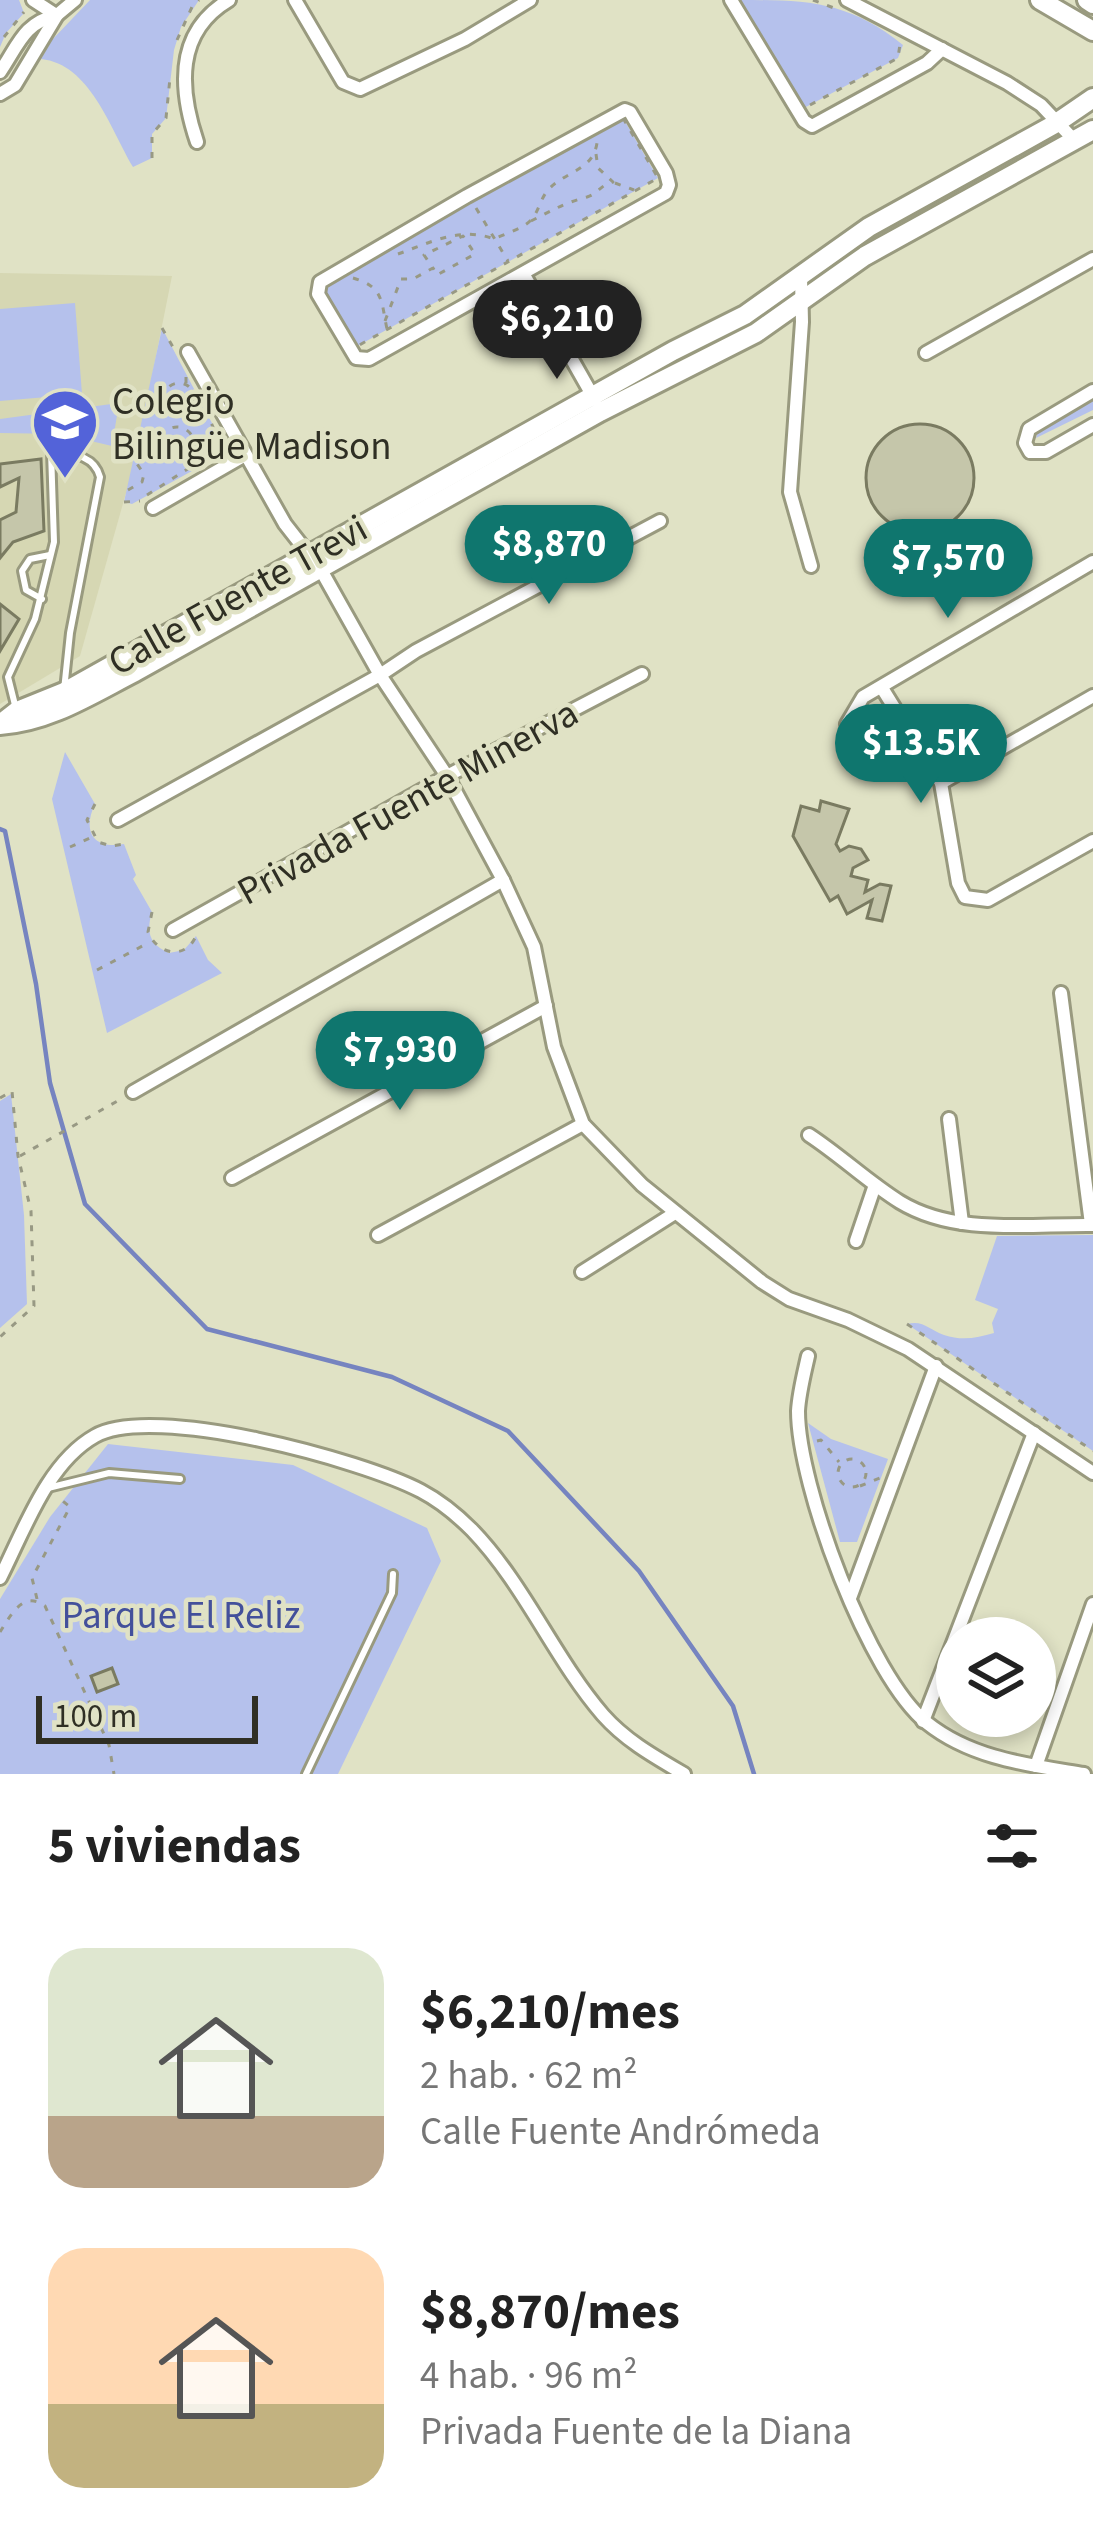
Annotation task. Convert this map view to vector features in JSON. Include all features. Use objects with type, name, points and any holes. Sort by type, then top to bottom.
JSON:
[{"type":"street","points":[[0,94],[15,85],[57,15],[75,0]]},
{"type":"street","points":[[197,142],[185,105],[192,38],[205,16],[229,0]]},
{"type":"street","points":[[295,0],[343,82],[360,89],[530,0]]},
{"type":"street","points":[[731,0],[804,121],[812,126],[927,63],[942,49]]},
{"type":"street","points":[[847,0],[1041,105],[1075,141]]},
{"type":"street","points":[[1040,0],[1093,31]]},
{"type":"street","points":[[27,1],[57,15]]},
{"type":"street","points":[[0,71],[24,31],[40,19],[57,15]]},
{"type":"street","name":"Calle Fuente Trevi","points":[[0,725],[65,700],[321,570],[745,315],[869,227],[1093,98]]},
{"type":"street","points":[[628,110],[666,173],[668,191],[524,275],[363,361],[344,343],[317,292],[324,278],[628,110]]},
{"type":"street","name":"Calle Fuente Trevi","points":[[65,700],[308,554],[597,404],[756,333],[865,256],[1093,130]]},
{"type":"street","points":[[926,353],[1093,259]]},
{"type":"street","points":[[524,275],[597,404]]},
{"type":"street","points":[[801,278],[790,476],[792,502],[811,566]]},
{"type":"street","points":[[183,354],[285,524],[321,570],[380,675],[447,776],[503,880],[534,947],[565,1084],[583,1124],[675,1213],[788,1299],[880,1334],[936,1366],[1093,1473]]},
{"type":"street","points":[[1093,391],[1029,429],[1024,443],[1030,452],[1046,452],[1093,425]]},
{"type":"street","points":[[153,508],[245,455]]},
{"type":"street","points":[[118,820],[416,651],[660,521]]},
{"type":"street","points":[[847,724],[863,697],[1093,562]]},
{"type":"street","name":"Privada Fuente Minerva","points":[[173,930],[447,776],[642,674]]},
{"type":"street","points":[[882,688],[941,783],[958,883],[970,900],[988,900],[1093,842]]},
{"type":"street","points":[[941,783],[1093,696]]},
{"type":"street","points":[[133,1092],[503,880]]},
{"type":"street","points":[[809,1135],[875,1185],[927,1215],[962,1222],[1092,1225],[1061,992]]},
{"type":"street","points":[[232,1178],[546,1006]]},
{"type":"street","points":[[949,1119],[962,1222]]},
{"type":"street","points":[[379,1235],[583,1124]]},
{"type":"street","points":[[856,1241],[875,1185]]},
{"type":"street","points":[[582,1272],[675,1213]]},
{"type":"street","points":[[808,1356],[798,1408],[802,1448],[830,1553],[850,1600],[903,1694],[923,1721],[977,1752],[1084,1774]]},
{"type":"street","points":[[850,1600],[936,1366]]},
{"type":"street","points":[[0,1578],[68,1458],[112,1429],[256,1438],[352,1464],[419,1490],[448,1508],[489,1550],[601,1713],[630,1740],[684,1774]]},
{"type":"street","points":[[923,1721],[1034,1433]]},
{"type":"street","points":[[1036,1766],[1093,1604]]},
{"type":"lane","points":[[19,718],[8,677],[42,599],[52,555],[51,451],[84,458],[98,469],[100,477],[70,633],[65,700]]},
{"type":"lane","points":[[42,599],[26,590],[22,571],[30,559],[52,555]]},
{"type":"lane","points":[[47,1489],[109,1473],[180,1479]]},
{"type":"lane","points":[[307,1774],[392,1593],[393,1574]]},
{"type":"path","points":[[813,0],[834,8]]},
{"type":"path","points":[[0,47],[27,1]]},
{"type":"path","points":[[804,108],[898,58],[903,45],[893,37]]},
{"type":"path","points":[[623,118],[658,178],[354,348],[348,343],[321,286],[604,125],[623,118]]},
{"type":"path","points":[[604,125],[596,154],[598,168],[613,182],[637,190]]},
{"type":"path","points":[[530,221],[545,192],[582,169],[596,154]]},
{"type":"path","points":[[375,255],[387,259],[438,237],[482,234],[494,239],[570,198],[592,195],[613,182]]},
{"type":"path","points":[[471,200],[509,263]]},
{"type":"path","points":[[463,236],[475,254],[437,275],[424,255],[463,236]]},
{"type":"path","points":[[385,321],[401,279],[413,279],[433,268]]},
{"type":"path","points":[[340,275],[372,284],[380,296],[387,330]]},
{"type":"path","points":[[162,328],[183,354]]},
{"type":"path","points":[[124,502],[143,500],[151,490],[217,450],[219,441],[206,407],[186,383],[187,372]]},
{"type":"path","points":[[181,384],[192,392],[188,410],[178,413],[166,406],[165,392],[171,386],[181,384]]},
{"type":"path","points":[[181,427],[191,433],[194,445],[185,459],[174,461],[161,452],[159,441],[169,428],[181,427]]},
{"type":"path","points":[[185,459],[193,471]]},
{"type":"path","points":[[128,490],[142,482],[144,474],[135,460]]},
{"type":"path","points":[[142,482],[151,490]]},
{"type":"path","points":[[95,804],[87,820],[94,836],[111,846],[124,844]]},
{"type":"path","points":[[70,847],[94,836]]},
{"type":"path","points":[[97,970],[152,941]]},
{"type":"path","points":[[0,1098],[12,1091],[18,1156],[31,1210],[34,1306],[0,1337]]},
{"type":"path","points":[[18,1156],[113,1104]]},
{"type":"path","points":[[907,1324],[1093,1451]]},
{"type":"path","points":[[814,1443],[821,1440],[841,1463],[842,1481],[852,1488],[881,1478]]},
{"type":"path","points":[[841,1463],[849,1459],[864,1465],[866,1474],[860,1486]]},
{"type":"path","points":[[47,1489],[70,1508],[32,1578],[37,1600],[45,1606],[101,1727],[114,1774]]},
{"type":"path","points":[[0,1632],[16,1606],[37,1600]]},
{"type":"shaded area","name":"Colegio Bilingüe Madison","points":[[0,273],[172,276],[135,461],[80,656],[0,704]]},
{"type":"green space","points":[[0,0],[19,0],[24,13],[0,47]]},
{"type":"green space","points":[[90,0],[199,0],[181,27],[174,50],[166,118],[152,134],[152,158],[133,167],[86,85],[58,63],[41,59],[52,40]]},
{"type":"green space","points":[[740,0],[786,1],[845,11],[903,45],[898,58],[804,108],[793,101]]},
{"type":"green space","points":[[623,118],[658,178],[354,348],[348,343],[321,286]]},
{"type":"green space","points":[[75,303],[82,394],[0,401],[0,309]]},
{"type":"green space","points":[[162,328],[225,448],[221,455],[132,504],[124,502]]},
{"type":"green space","points":[[1093,399],[1093,410],[1036,438],[1038,431]]},
{"type":"green space","points":[[119,403],[112,446],[61,434],[0,433],[0,419]]},
{"type":"green space","points":[[65,752],[95,804],[90,822],[93,836],[105,844],[124,844],[136,875],[133,879],[152,912],[149,931],[153,941],[169,953],[184,950],[196,936],[208,960],[222,973],[107,1033],[52,799]]},
{"type":"green space","points":[[11,1094],[24,1215],[27,1304],[0,1328],[0,1101]]},
{"type":"green space","points":[[1093,1235],[1093,1451],[907,1324],[922,1324],[957,1338],[994,1333],[992,1323],[998,1309],[975,1300],[997,1236]]},
{"type":"green space","points":[[808,1423],[831,1439],[888,1459],[857,1542],[840,1542]]},
{"type":"green space","name":"Parque El Reliz","points":[[108,1444],[293,1465],[427,1528],[441,1561],[338,1774],[0,1774],[0,1599],[50,1517]]},
{"type":"building","points":[[920,424],[958,440],[974,478],[958,516],[920,532],[882,516],[866,478],[882,440]]},
{"type":"building","points":[[41,459],[44,531],[13,542],[0,558],[0,520],[16,512],[19,478],[0,487],[0,464]]},
{"type":"building","points":[[0,604],[19,619],[0,651]]},
{"type":"building","points":[[821,801],[849,809],[836,844],[840,851],[849,846],[861,849],[868,860],[853,868],[851,876],[868,880],[865,892],[880,884],[891,886],[882,921],[867,918],[872,900],[847,914],[838,896],[830,901],[793,836],[801,806],[819,811]]},
{"type":"building","points":[[112,1668],[118,1684],[97,1692],[91,1676]]},
{"type":"waterway","points":[[0,829],[5,831],[36,984],[50,1083],[85,1204],[207,1329],[392,1377],[508,1431],[639,1571],[733,1706],[754,1774]]},
{"type":"place","name":"Colegio Bilingüe Madison","points":[[65,481]]}]
